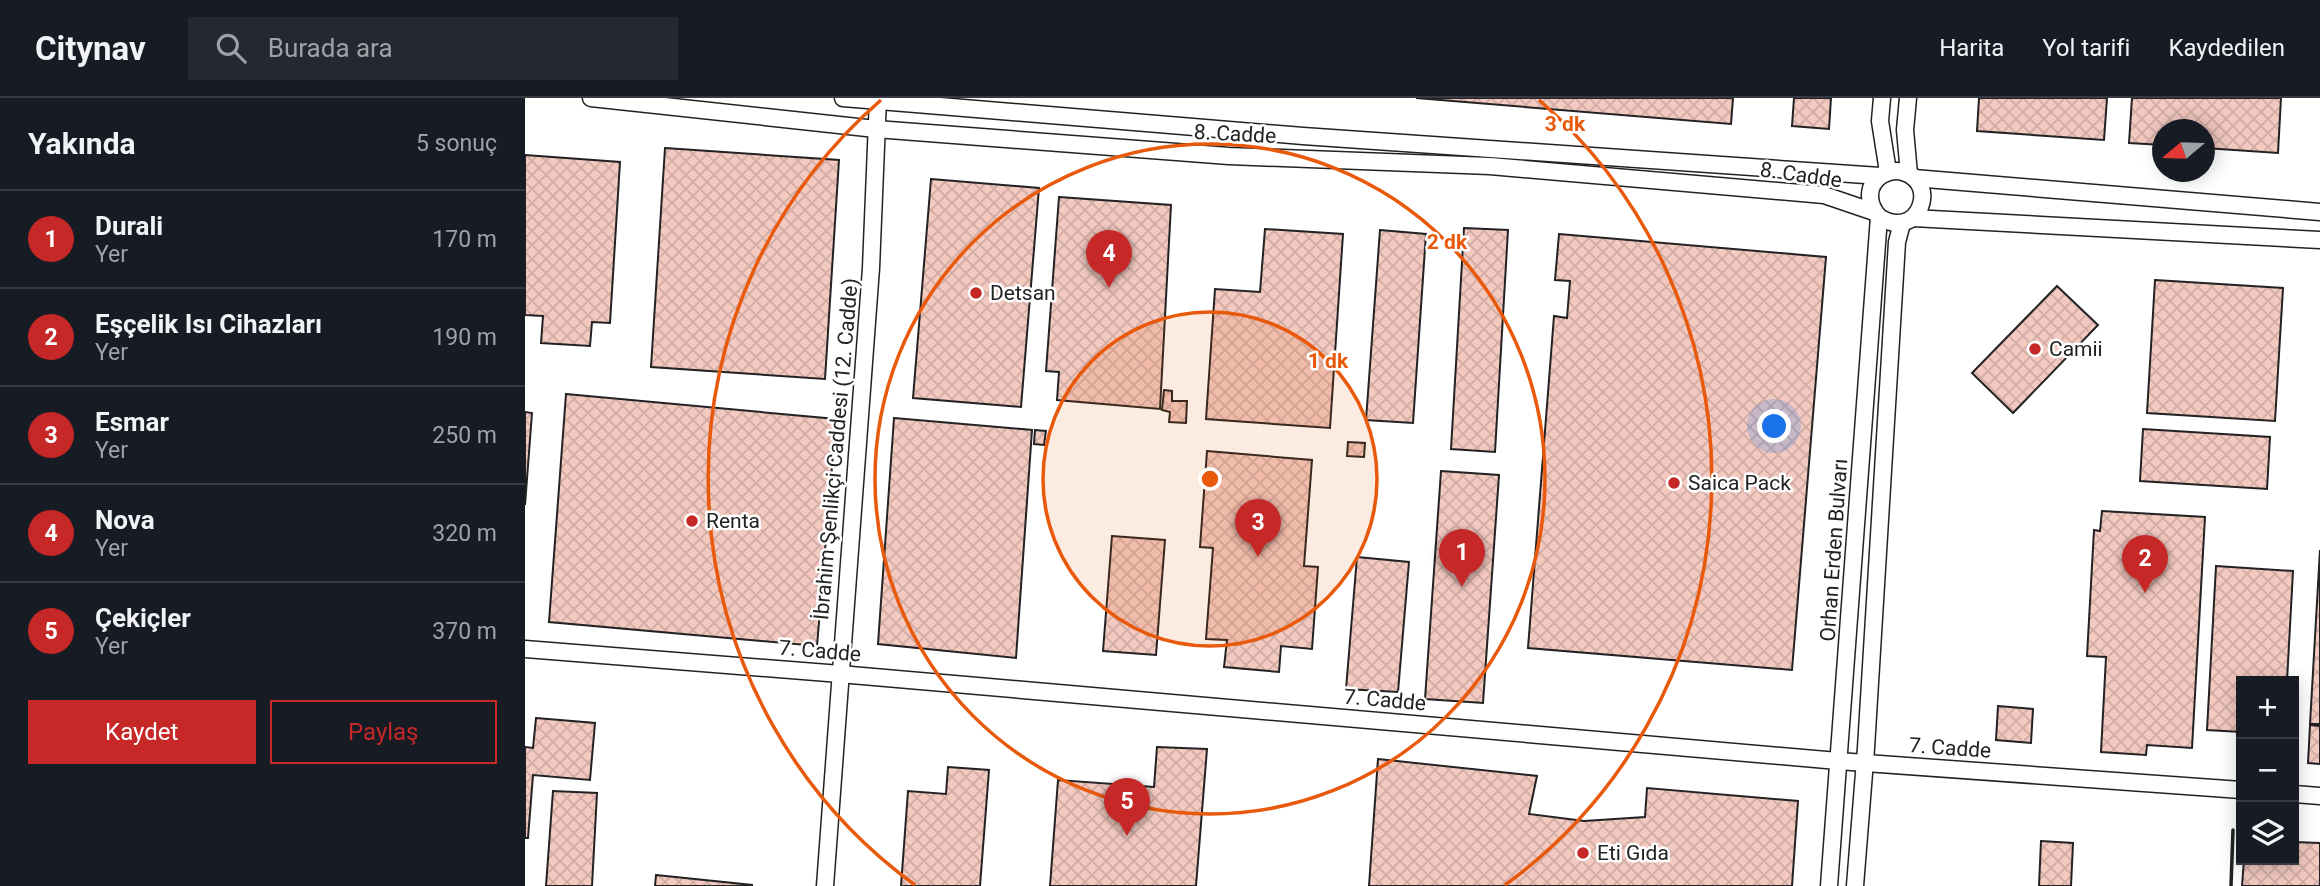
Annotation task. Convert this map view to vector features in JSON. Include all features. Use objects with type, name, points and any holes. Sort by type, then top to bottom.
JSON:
[{"type":"street","name":"8. Cadde","points":[[591,98],[876,129],[1229,156],[1490,166],[1824,195],[1876,214]]},
{"type":"street","name":"8. Cadde","points":[[843,98],[1303,136],[1884,174]]},
{"type":"street","name":"Orhan Erden Bulvarı","points":[[1829,886],[1876,214],[1870,197],[1874,182],[1884,174],[1880,121],[1882,98]]},
{"type":"street","name":"Orhan Erden Bulvarı","points":[[1855,886],[1897,242],[1908,220],[1922,202],[1922,194],[1912,176],[1905,130],[1908,98]]},
{"type":"street","name":"İbrahim Şenlikçi Caddesi (12. Cadde)","points":[[825,886],[871,268],[877,100]]},
{"type":"street","points":[[1884,174],[1895,171],[1912,176],[2320,212]]},
{"type":"street","points":[[1876,214],[1894,224],[1908,220],[2320,240]]},
{"type":"street","name":"7. Cadde","points":[[525,649],[1838,761],[2236,790]]},
{"type":"street","points":[[2299,794],[2320,796]]},
{"type":"building","points":[[1416,98],[1733,98],[1731,124]]},
{"type":"building","points":[[1794,98],[1831,98],[1829,129],[1792,126]]},
{"type":"building","points":[[1979,98],[2107,98],[2104,140],[1977,131]]},
{"type":"building","points":[[2132,98],[2281,98],[2278,153],[2215,149],[2215,119],[2152,119],[2152,144],[2129,143]]},
{"type":"building","points":[[665,148],[839,160],[825,379],[651,367]]},
{"type":"building","points":[[525,155],[620,162],[610,323],[592,322],[590,346],[541,343],[543,316],[525,315]]},
{"type":"building","name":"Detsan","points":[[931,179],[1039,188],[1021,407],[913,398]]},
{"type":"building","points":[[1059,197],[1171,205],[1160,409],[1057,400],[1059,372],[1046,371]]},
{"type":"building","points":[[1464,228],[1508,230],[1495,452],[1451,449]]},
{"type":"building","points":[[1265,229],[1343,234],[1330,428],[1206,419],[1215,289],[1260,292]]},
{"type":"building","points":[[1380,230],[1426,234],[1413,423],[1366,420]]},
{"type":"building","name":"Saica Pack","points":[[1559,234],[1826,257],[1792,670],[1528,648],[1554,316],[1567,318],[1570,281],[1555,280]]},
{"type":"building","points":[[2155,280],[2283,288],[2275,421],[2147,413]]},
{"type":"building","name":"Camii","points":[[2057,286],[2098,325],[2013,413],[1972,373]]},
{"type":"building","points":[[1164,390],[1172,391],[1172,401],[1187,401],[1186,423],[1169,422],[1170,412],[1162,410]]},
{"type":"building","name":"Renta","points":[[566,394],[836,419],[817,646],[549,622]]},
{"type":"building","points":[[525,412],[532,413],[525,505]]},
{"type":"building","points":[[894,418],[1032,430],[1016,658],[878,644]]},
{"type":"building","points":[[2143,429],[2270,437],[2267,489],[2140,481]]},
{"type":"building","points":[[1035,430],[1046,431],[1044,445],[1034,444]]},
{"type":"building","points":[[1348,442],[1365,443],[1364,457],[1347,456]]},
{"type":"building","points":[[1207,451],[1312,460],[1304,566],[1318,567],[1312,649],[1281,646],[1279,672],[1224,667],[1227,640],[1206,639],[1213,548],[1200,547]]},
{"type":"building","points":[[1441,471],[1499,475],[1483,703],[1425,699]]},
{"type":"building","points":[[2102,511],[2205,517],[2192,748],[2147,745],[2146,755],[2101,752],[2106,657],[2087,656],[2094,530],[2100,531]]},
{"type":"building","points":[[1112,536],[1165,540],[1156,655],[1103,651]]},
{"type":"building","points":[[2320,550],[2320,724],[2310,724]]},
{"type":"building","points":[[1357,557],[1409,562],[1398,692],[1346,689]]},
{"type":"building","points":[[2216,566],[2293,571],[2287,676],[2236,676],[2236,732],[2207,730]]},
{"type":"building","points":[[1998,706],[2033,709],[2031,743],[1996,740]]},
{"type":"building","points":[[536,718],[595,723],[590,780],[533,775],[528,838],[525,838],[525,747],[533,748]]},
{"type":"building","points":[[2310,725],[2320,726],[2320,764],[2308,763]]},
{"type":"building","points":[[1157,747],[1207,749],[1196,886],[1050,886],[1058,780],[1154,787]]},
{"type":"building","name":"Eti Gıda","points":[[1378,759],[1537,776],[1529,814],[1584,821],[1645,817],[1647,788],[1798,801],[1792,886],[1369,886]]},
{"type":"building","points":[[948,767],[989,770],[980,886],[901,886],[908,791],[946,794]]},
{"type":"building","points":[[553,791],[597,793],[592,886],[546,886]]},
{"type":"building","points":[[2041,841],[2073,843],[2071,886],[2039,886]]},
{"type":"building","points":[[2299,842],[2320,843],[2320,886],[2242,886],[2244,865],[2299,865]]},
{"type":"building","points":[[656,875],[752,885],[752,886],[655,886]]},
{"type":"wall","points":[[2231,886],[2233,830]]},
{"type":"place","name":"Nova","points":[[1109,288]]},
{"type":"place","name":"Detsan","points":[[976,293]]},
{"type":"place","name":"Camii","points":[[2035,349]]},
{"type":"place","name":"Saica Pack","points":[[1674,483]]},
{"type":"place","name":"Renta","points":[[692,521]]},
{"type":"place","name":"Esmar","points":[[1258,557]]},
{"type":"place","name":"Durali","points":[[1462,587]]},
{"type":"place","name":"Eşçelik Isı Cihazları","points":[[2145,593]]},
{"type":"place","name":"Çekiçler","points":[[1127,836]]},
{"type":"place","name":"Eti Gıda","points":[[1583,853]]}]
